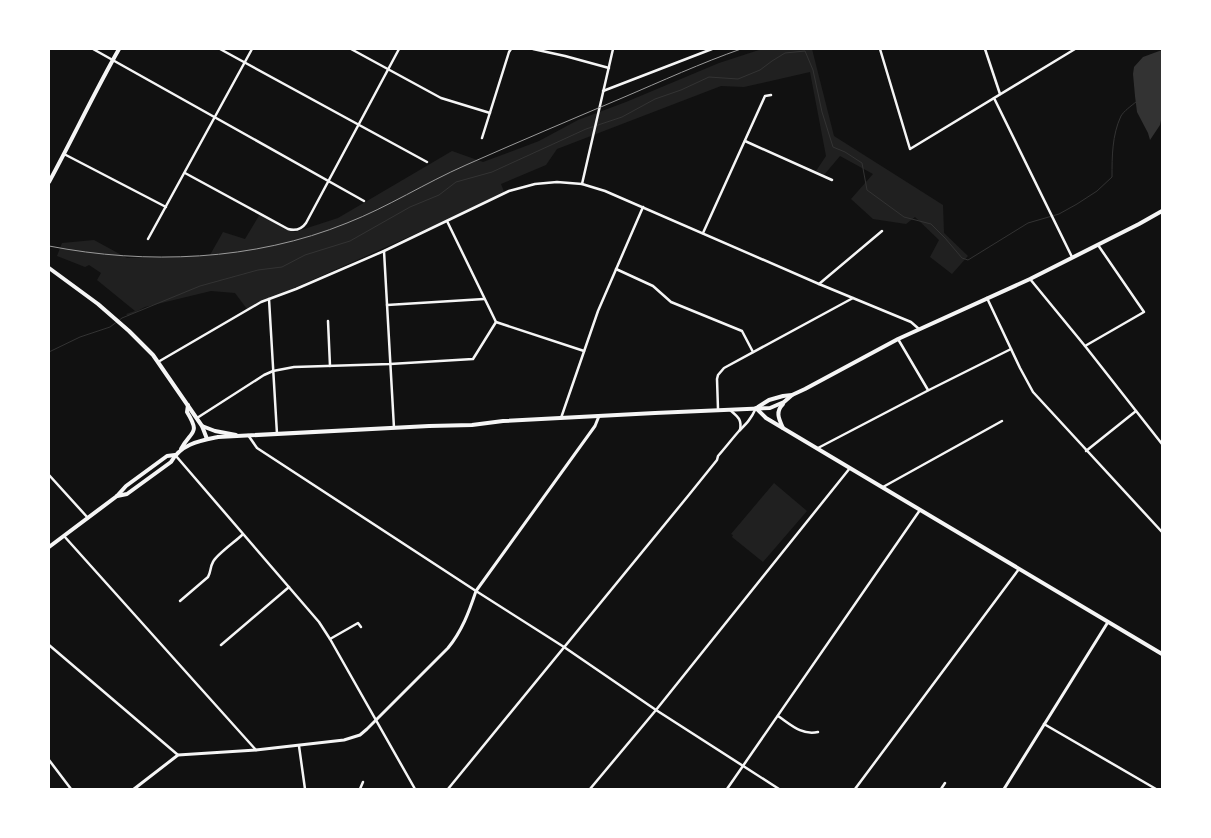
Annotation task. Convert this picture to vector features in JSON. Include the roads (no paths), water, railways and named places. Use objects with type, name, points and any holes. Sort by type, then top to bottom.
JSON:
[{"type":"main road","points":[[49,182],[119,49]]},
{"type":"main road","points":[[783,428],[778,414],[779,408],[792,395],[918,329],[1030,278],[1162,211]]},
{"type":"main road","points":[[49,268],[113,317],[153,354],[202,426],[207,439]]},
{"type":"main road","points":[[756,408],[769,400],[792,395]]},
{"type":"main road","points":[[118,496],[127,494],[171,462],[180,451],[196,442],[207,439],[248,435],[472,425],[503,421],[718,409],[770,408],[784,402]]},
{"type":"main road","points":[[180,451],[185,442],[192,436],[194,429],[193,422],[187,412],[188,405]]},
{"type":"main road","points":[[756,408],[766,418],[1162,654]]},
{"type":"main road","points":[[202,426],[214,431],[240,436]]},
{"type":"main road","points":[[49,547],[118,496],[126,486],[167,456],[175,455]]},
{"type":"street","points":[[93,49],[364,201]]},
{"type":"street","points":[[220,49],[427,162]]},
{"type":"street","points":[[148,239],[252,49]]},
{"type":"street","points":[[351,49],[441,98],[490,114]]},
{"type":"street","points":[[185,173],[288,229],[300,229],[306,224],[398,49]]},
{"type":"street","points":[[482,138],[511,49]]},
{"type":"street","points":[[533,49],[609,68]]},
{"type":"street","points":[[582,184],[613,49]]},
{"type":"street","points":[[603,91],[712,49]]},
{"type":"street","points":[[880,49],[910,149],[1075,49]]},
{"type":"street","points":[[985,49],[1000,94]]},
{"type":"street","points":[[703,233],[765,96],[771,95]]},
{"type":"street","points":[[994,98],[1072,257]]},
{"type":"street","points":[[744,141],[832,180]]},
{"type":"street","points":[[64,154],[165,206]]},
{"type":"street","points":[[158,362],[246,310],[269,299],[384,251],[509,191],[546,182],[570,182],[605,190],[819,284],[911,322],[918,329]]},
{"type":"street","points":[[561,418],[598,311],[643,207]]},
{"type":"street","points":[[447,221],[496,322],[584,351]]},
{"type":"street","points":[[819,284],[882,231]]},
{"type":"street","points":[[1085,346],[1144,312],[1098,244]]},
{"type":"street","points":[[384,251],[394,428]]},
{"type":"street","points":[[616,269],[653,286],[671,302],[742,330],[753,352]]},
{"type":"street","points":[[1030,278],[1162,444]]},
{"type":"street","points":[[718,409],[717,379],[720,371],[854,298]]},
{"type":"street","points":[[986,298],[1033,392],[1162,532]]},
{"type":"street","points":[[269,299],[277,434]]},
{"type":"street","points":[[387,305],[484,299]]},
{"type":"street","points":[[328,321],[330,366]]},
{"type":"street","points":[[196,418],[273,371],[294,367],[473,359],[496,322]]},
{"type":"street","points":[[898,340],[929,390]]},
{"type":"street","points":[[818,448],[1011,349]]},
{"type":"street","points":[[448,789],[717,460],[718,456],[752,418],[756,408]]},
{"type":"street","points":[[729,409],[739,419],[741,424],[740,430]]},
{"type":"street","points":[[1086,451],[1136,411]]},
{"type":"street","points":[[134,789],[178,755],[256,750],[344,740],[352,738],[367,729],[455,640],[476,591],[595,426],[599,416]]},
{"type":"street","points":[[883,487],[1002,421]]},
{"type":"street","points":[[248,435],[257,448],[779,789]]},
{"type":"street","points":[[175,455],[242,535],[310,611],[330,639],[416,789]]},
{"type":"street","points":[[590,789],[656,710],[850,468]]},
{"type":"street","points":[[49,475],[88,518]]},
{"type":"street","points":[[727,789],[920,510]]},
{"type":"street","points":[[180,601],[208,577],[215,558],[242,535]]},
{"type":"street","points":[[64,536],[256,750]]},
{"type":"street","points":[[855,789],[1019,569]]},
{"type":"street","points":[[221,645],[289,587]]},
{"type":"street","points":[[1006,789],[1108,622]]},
{"type":"street","points":[[330,639],[358,623],[361,627]]},
{"type":"street","points":[[49,645],[178,755]]},
{"type":"street","points":[[778,716],[806,733],[818,732]]},
{"type":"street","points":[[1044,724],[1156,789]]},
{"type":"street","points":[[299,746],[305,789]]},
{"type":"street","points":[[49,760],[71,789]]},
{"type":"street","points":[[360,789],[363,782]]},
{"type":"street","points":[[940,789],[945,783]]},
{"type":"waterway","points":[[49,352],[80,337],[110,327],[122,318],[200,286],[258,270],[282,267],[305,255],[350,241],[410,207],[439,195],[456,182],[492,172],[586,129],[622,117],[655,99],[709,77],[738,79],[760,70],[785,53],[805,51],[813,70],[822,112],[833,147],[862,163],[867,190],[904,217],[931,224],[962,258],[968,260],[1028,223],[1059,214],[1077,204],[1097,191],[1112,177],[1113,146],[1118,123],[1122,114],[1136,102]]},
{"type":"railway","points":[[49,246],[123,256],[199,256],[237,252],[311,236],[362,217],[451,172],[505,148],[682,72],[741,49]]}]
